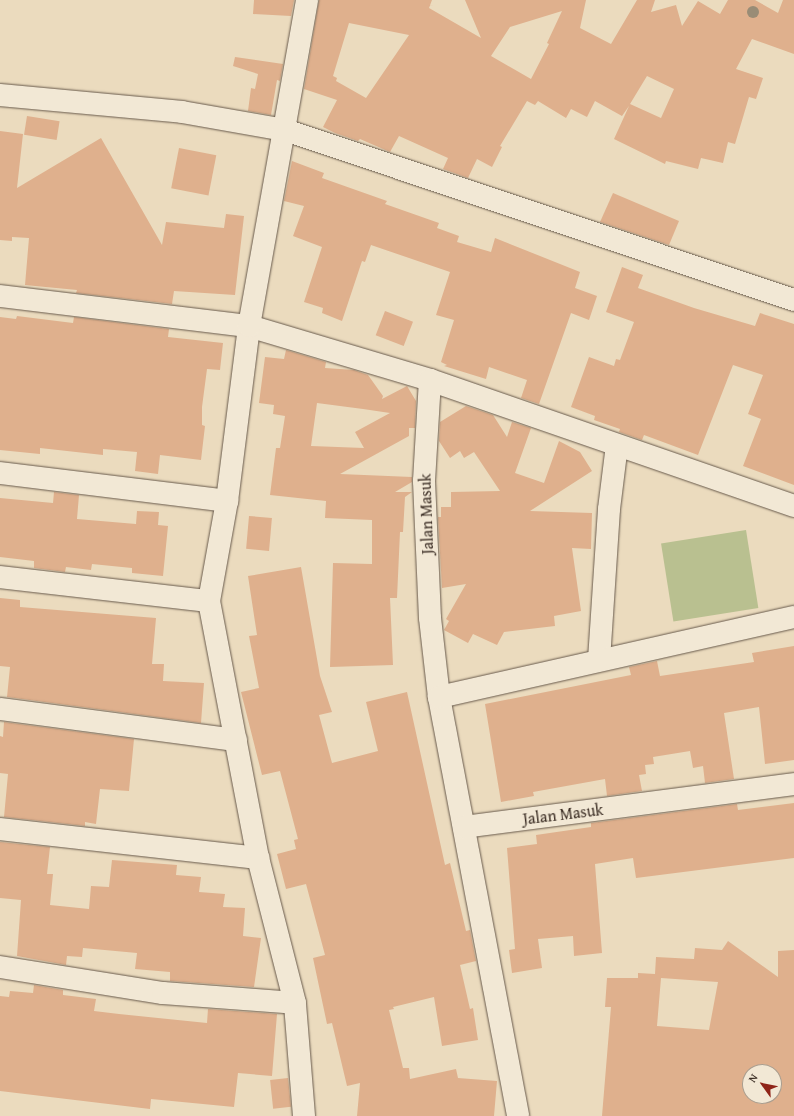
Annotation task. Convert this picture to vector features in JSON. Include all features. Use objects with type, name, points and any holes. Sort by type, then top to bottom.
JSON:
[{"type":"street","points":[[304,1116],[296,1004],[258,858],[209,601],[227,501],[249,326],[307,0]]},
{"type":"street","points":[[0,95],[182,112],[285,130],[794,300]]},
{"type":"street","points":[[0,296],[249,326],[430,380],[794,506]]},
{"type":"street","name":"Jalan Masuk","points":[[430,380],[424,481],[430,618],[439,697],[464,827],[794,784]]},
{"type":"street","points":[[598,660],[609,509],[617,445]]},
{"type":"street","points":[[0,473],[227,501]]},
{"type":"street","points":[[0,577],[209,601]]},
{"type":"street","points":[[439,697],[794,617]]},
{"type":"street","points":[[0,709],[236,740]]},
{"type":"street","points":[[464,827],[518,1116]]},
{"type":"street","points":[[0,829],[258,858]]},
{"type":"street","points":[[0,967],[163,993],[296,1004]]},
{"type":"green space","points":[[746,530],[758,608],[673,621],[661,543]]},
{"type":"building","points":[[254,0],[294,0],[291,16],[253,14]]},
{"type":"building","points":[[319,0],[432,0],[429,8],[481,38],[465,0],[586,0],[580,28],[611,44],[637,0],[655,0],[651,12],[676,5],[682,26],[698,1],[720,14],[728,0],[755,0],[778,13],[783,0],[794,0],[794,54],[752,39],[736,69],[763,78],[756,99],[749,97],[735,144],[728,142],[723,163],[701,158],[698,169],[666,161],[665,164],[614,139],[629,106],[622,116],[595,101],[587,117],[571,109],[566,118],[538,101],[535,105],[527,101],[500,146],[502,147],[492,167],[477,159],[468,178],[443,169],[448,158],[399,136],[390,152],[360,139],[358,141],[323,127],[337,100],[304,89]],"holes":[[[562,11],[547,43],[549,44],[531,79],[491,56],[510,27]],[[349,23],[409,35],[366,98],[336,81],[337,78],[333,76]],[[647,76],[674,89],[661,118],[630,104]]]},
{"type":"building","points":[[235,57],[283,64],[280,81],[277,80],[271,115],[248,111],[251,88],[255,89],[258,74],[233,66]]},
{"type":"building","points":[[27,116],[60,121],[57,140],[24,135]]},
{"type":"building","points":[[0,131],[23,134],[17,188],[101,138],[162,245],[166,222],[224,228],[226,214],[244,216],[235,295],[174,291],[172,304],[76,293],[77,290],[25,285],[29,238],[12,237],[12,241],[0,240]]},
{"type":"building","points":[[179,148],[216,155],[208,195],[171,188]]},
{"type":"building","points":[[292,161],[324,173],[322,178],[387,201],[385,204],[439,223],[437,228],[459,236],[457,242],[491,252],[495,238],[580,272],[575,288],[597,296],[589,320],[571,313],[539,404],[521,398],[527,380],[489,367],[486,379],[444,366],[447,365],[441,362],[454,320],[436,315],[450,272],[371,245],[365,262],[362,261],[342,321],[322,313],[323,308],[304,302],[322,247],[293,236],[304,206],[284,201]]},
{"type":"building","points":[[613,193],[679,221],[669,245],[600,222]]},
{"type":"building","points":[[622,267],[643,275],[638,288],[694,308],[755,326],[760,313],[794,324],[794,485],[743,466],[761,419],[748,414],[763,375],[733,365],[698,455],[644,435],[642,440],[619,432],[620,429],[594,420],[595,416],[571,407],[589,357],[614,366],[616,359],[620,360],[634,322],[606,312]]},
{"type":"building","points":[[385,311],[413,322],[404,346],[376,335]]},
{"type":"building","points":[[17,316],[73,323],[74,317],[169,329],[168,337],[223,343],[220,370],[207,369],[202,407],[202,425],[205,426],[201,460],[160,455],[158,474],[135,471],[137,452],[103,449],[103,455],[40,448],[40,454],[0,450],[0,317],[16,319]]},
{"type":"building","points":[[286,350],[326,362],[325,368],[354,370],[368,375],[383,396],[382,399],[407,386],[416,401],[415,428],[409,428],[409,436],[340,474],[412,477],[412,482],[395,492],[412,492],[405,497],[403,532],[400,532],[397,598],[390,598],[393,665],[330,667],[333,563],[372,564],[372,520],[325,518],[326,501],[270,495],[276,448],[280,448],[285,416],[273,414],[274,405],[259,403],[265,357],[284,359]],"holes":[[[317,403],[390,413],[355,432],[364,448],[311,446]]]},
{"type":"building","points":[[466,406],[493,415],[507,437],[512,422],[531,428],[515,473],[544,483],[559,441],[580,452],[592,471],[530,511],[592,513],[591,549],[572,548],[581,611],[554,616],[555,626],[504,632],[497,645],[473,634],[468,643],[444,630],[449,621],[446,619],[466,584],[442,588],[438,517],[441,517],[441,507],[451,507],[451,492],[500,491],[474,452],[464,458],[460,451],[450,458],[439,441],[440,422]]},
{"type":"building","points":[[54,492],[79,495],[77,519],[136,524],[137,511],[159,512],[158,525],[168,526],[163,576],[132,573],[132,568],[92,564],[91,570],[66,567],[65,572],[34,568],[34,561],[0,557],[0,498],[53,503]]},
{"type":"building","points":[[249,516],[272,518],[269,551],[246,549]]},
{"type":"building","points":[[301,567],[320,676],[332,712],[319,715],[332,763],[378,751],[366,702],[407,692],[445,865],[450,863],[466,931],[470,930],[476,961],[460,965],[470,1009],[473,1008],[478,1040],[442,1046],[434,997],[393,1007],[394,1009],[389,1010],[403,1068],[409,1068],[410,1079],[456,1069],[458,1078],[497,1081],[494,1116],[357,1116],[360,1083],[347,1086],[332,1023],[327,1024],[313,958],[325,955],[306,884],[286,889],[277,854],[296,849],[294,840],[298,839],[280,771],[262,775],[241,692],[259,688],[249,636],[257,635],[248,576]]},
{"type":"building","points":[[0,598],[20,600],[20,607],[156,618],[152,664],[164,664],[163,681],[204,683],[201,723],[7,697],[10,667],[0,666]]},
{"type":"building","points":[[794,646],[794,760],[765,764],[759,707],[724,713],[734,779],[705,783],[703,766],[693,768],[690,751],[653,757],[654,764],[645,765],[646,774],[639,775],[642,791],[607,796],[605,779],[533,792],[534,796],[501,802],[485,704],[631,675],[629,667],[657,661],[660,676],[754,662],[752,653]]},
{"type":"building","points":[[4,722],[134,739],[129,791],[100,789],[96,824],[85,822],[85,826],[4,817],[8,774],[0,773],[0,736],[3,737]]},
{"type":"building","points":[[794,803],[794,858],[636,878],[633,858],[595,864],[602,953],[574,956],[573,936],[538,939],[542,968],[512,973],[509,950],[515,949],[507,848],[537,844],[536,835],[591,827],[591,823],[737,804],[738,810]]},
{"type":"building","points":[[0,842],[50,847],[47,874],[53,874],[50,905],[89,909],[91,886],[109,887],[112,860],[177,865],[176,875],[201,877],[199,892],[225,894],[223,907],[245,908],[243,936],[261,938],[254,987],[170,981],[170,972],[135,969],[137,953],[83,948],[82,957],[67,956],[66,965],[17,956],[21,900],[0,898]]},
{"type":"building","points":[[728,941],[778,977],[778,951],[794,950],[794,1116],[602,1116],[611,1007],[605,1007],[607,978],[638,978],[638,973],[655,974],[656,957],[694,959],[695,948],[722,950]],"holes":[[[661,978],[718,982],[709,1030],[657,1026]]]},
{"type":"building","points":[[34,985],[63,990],[63,995],[96,999],[94,1011],[119,1014],[207,1023],[208,1009],[277,1014],[272,1076],[238,1073],[234,1107],[151,1099],[150,1109],[0,1091],[0,996],[9,997],[10,991],[33,993]]},
{"type":"building","points":[[288,1078],[291,1107],[273,1109],[270,1080]]}]
